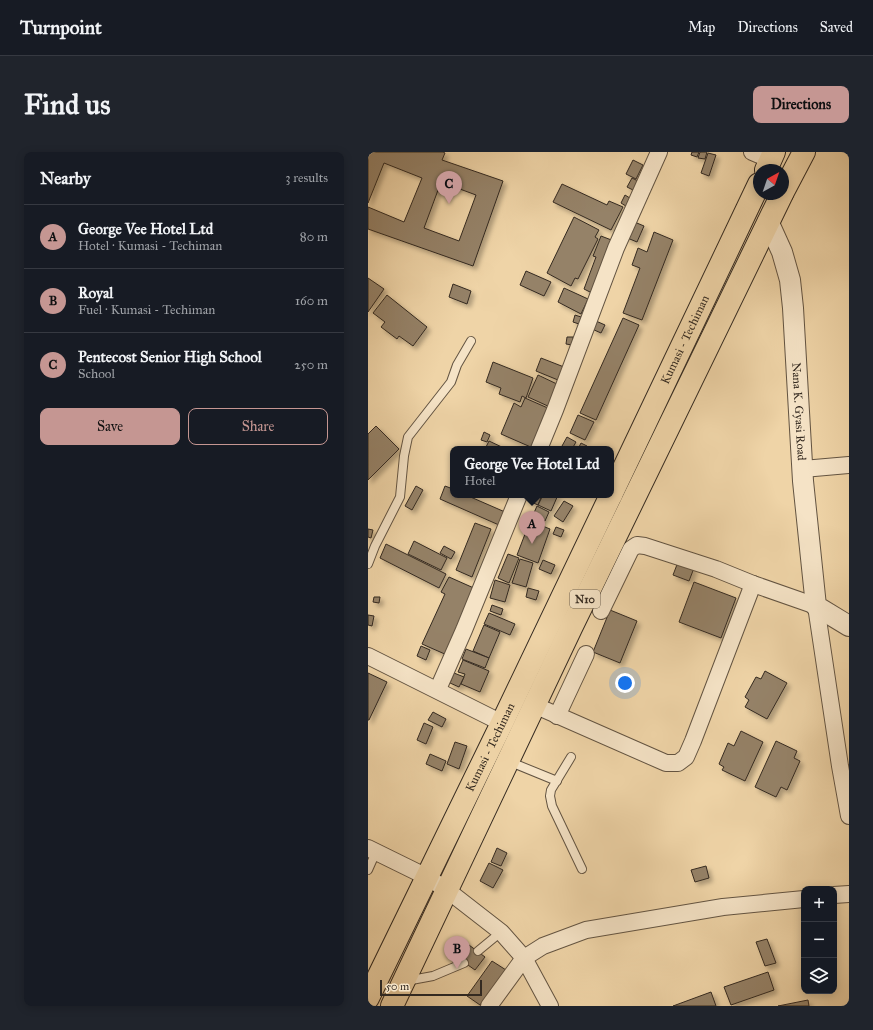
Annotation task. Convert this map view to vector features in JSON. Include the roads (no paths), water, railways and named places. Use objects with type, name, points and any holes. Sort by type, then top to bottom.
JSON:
[{"type":"highway","name":"N10","points":[[789,180],[804,152]]},
{"type":"highway","name":"Kumasi - Techiman","points":[[614,489],[753,197]]},
{"type":"highway","name":"N10","points":[[392,1006],[534,705],[778,200]]},
{"type":"highway","name":"Kumasi - Techiman","points":[[368,998],[610,498]]},
{"type":"street","points":[[540,446],[616,248],[660,152]]},
{"type":"street","name":"Nana K. Gyasi Road","points":[[768,221],[782,252],[790,280],[803,469],[816,606]]},
{"type":"street","points":[[803,469],[849,465]]},
{"type":"street","points":[[438,689],[464,630],[518,498]]},
{"type":"street","points":[[601,611],[632,549],[637,545],[645,546],[716,569],[753,584],[816,606],[849,626]]},
{"type":"street","points":[[534,705],[666,763],[678,763],[686,757],[693,741],[753,584]]},
{"type":"street","points":[[816,606],[849,816]]},
{"type":"street","points":[[557,716],[586,654]]},
{"type":"street","points":[[368,656],[438,689],[502,722]]},
{"type":"street","points":[[372,850],[447,890],[501,932],[524,958],[550,1006]]},
{"type":"street","points":[[837,895],[849,894]]},
{"type":"street","points":[[489,1006],[524,958],[543,946],[586,930],[723,907],[801,899]]},
{"type":"lane","points":[[368,564],[375,546],[400,497],[404,456],[408,437],[451,382],[471,341]]},
{"type":"lane","points":[[571,757],[551,790],[550,796],[552,806],[582,869]]},
{"type":"lane","points":[[508,760],[557,781]]},
{"type":"lane","points":[[368,870],[372,850]]},
{"type":"lane","points":[[478,951],[501,932]]},
{"type":"lane","points":[[404,981],[433,976],[464,963]]},
{"type":"place","name":"Pentecost Senior High School","points":[[449,204]]},
{"type":"place","name":"George Vee Hotel Ltd","points":[[532,544]]},
{"type":"place","name":"Royal","points":[[457,969]]}]
